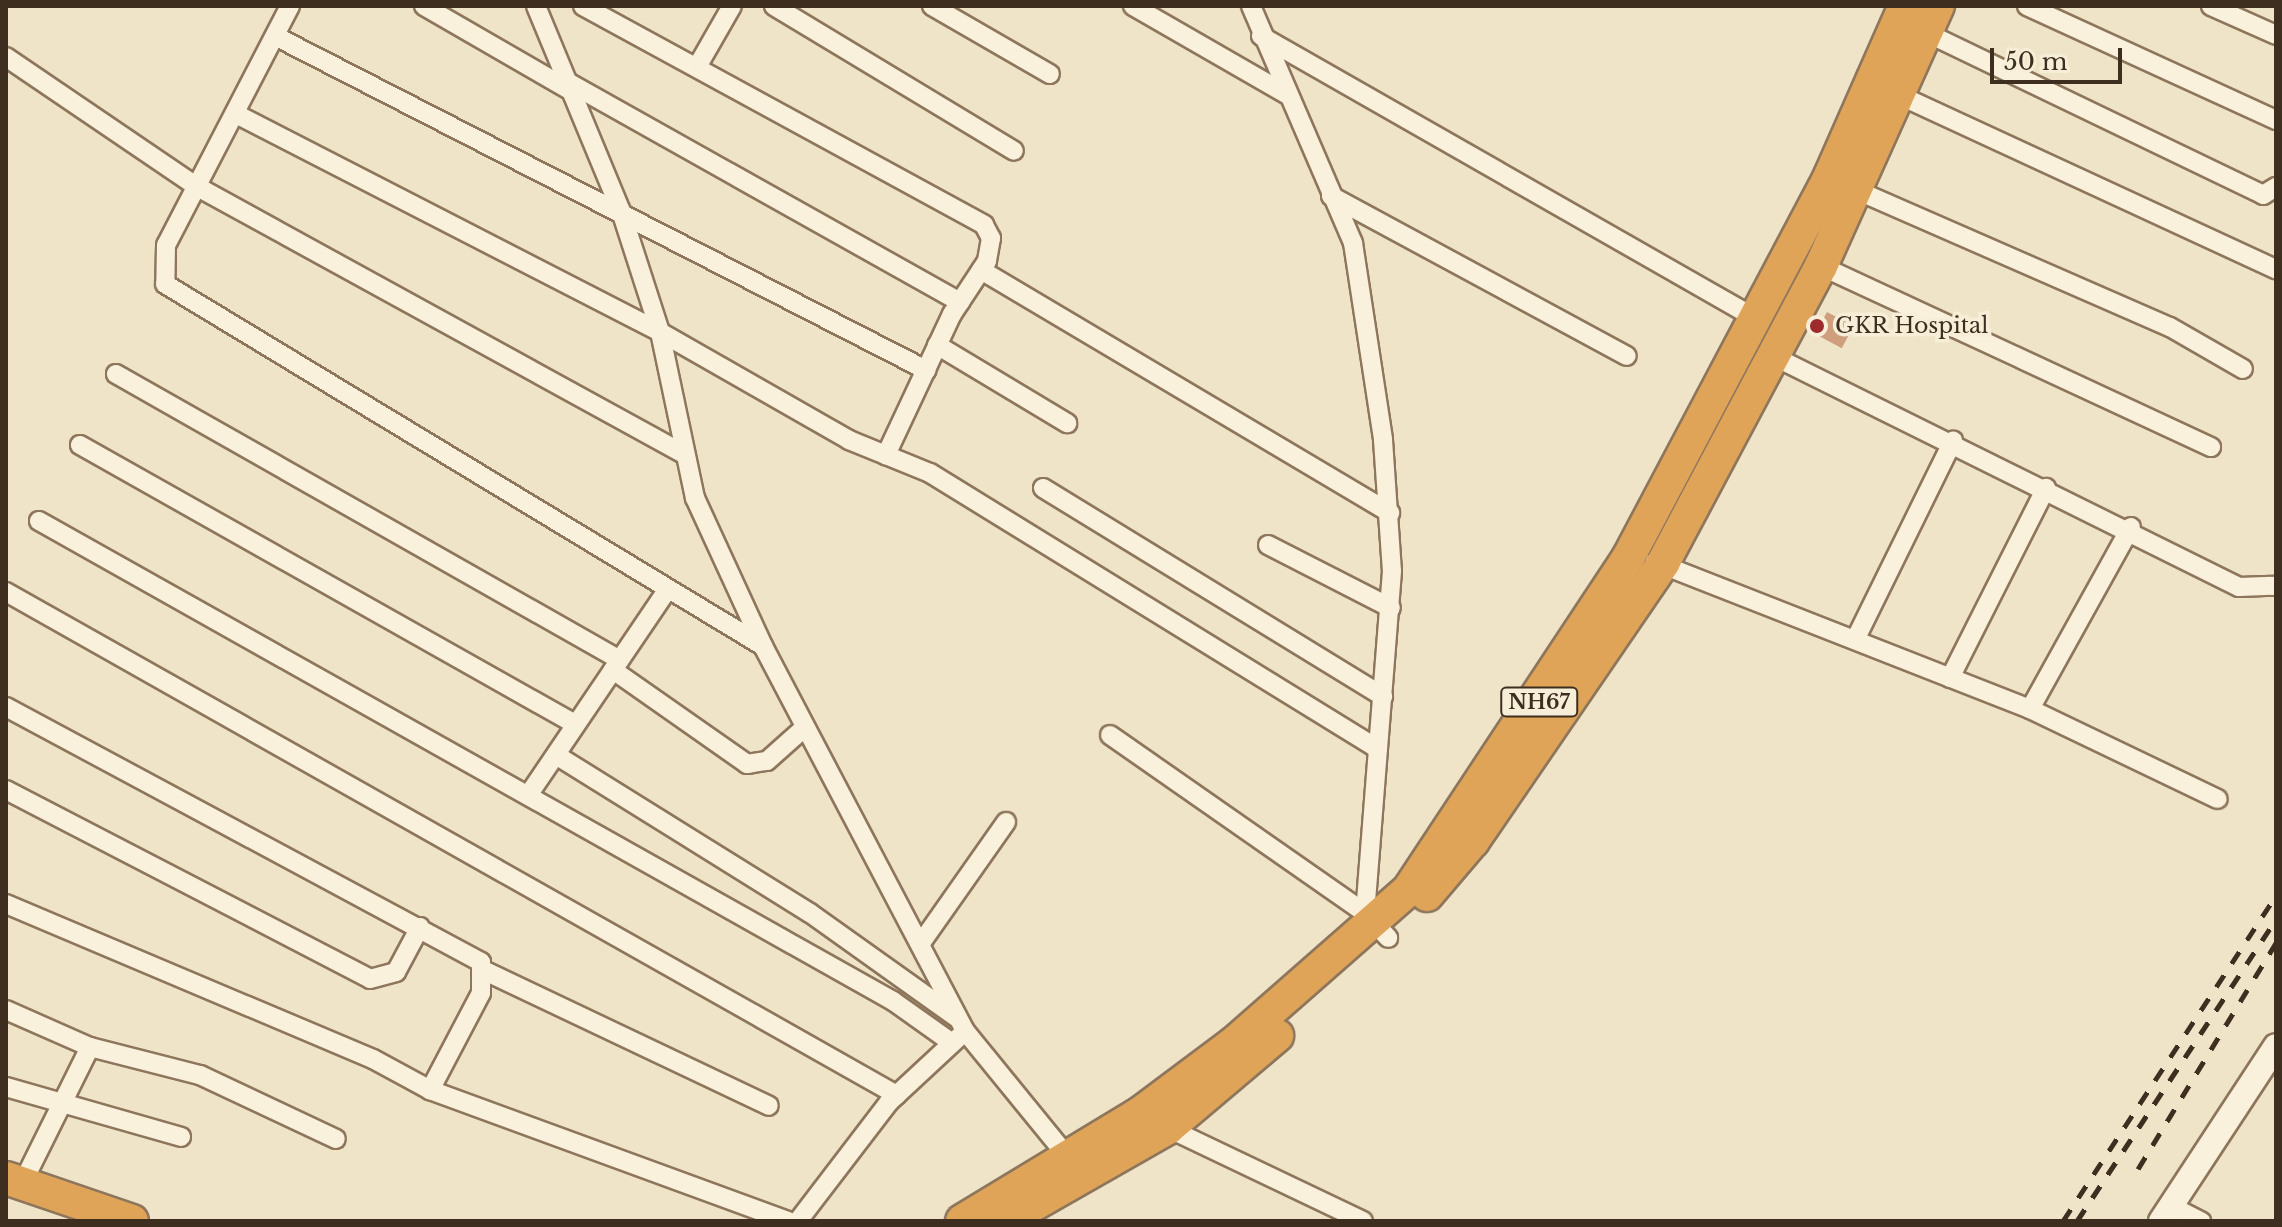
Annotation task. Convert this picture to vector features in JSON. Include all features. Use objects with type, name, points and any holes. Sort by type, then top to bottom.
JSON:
[{"type":"highway","name":"NH67","points":[[1014,1219],[1074,1165],[1234,1043],[1473,841],[1663,563],[1775,357],[1821,266],[1842,184],[1905,6]]},
{"type":"highway","name":"NH67","points":[[962,1221],[1074,1165],[1168,1128],[1409,889],[1628,558],[1755,318],[1901,96],[1933,19]]},
{"type":"highway","points":[[14,1181],[124,1220]]},
{"type":"street","points":[[290,6],[236,114],[194,185],[160,261],[176,295],[666,592],[763,646]]},
{"type":"street","points":[[424,6],[960,302]]},
{"type":"street","points":[[536,6],[621,211],[660,332],[682,453],[763,646],[921,943],[959,1031]]},
{"type":"street","points":[[583,6],[973,216],[991,238],[981,270],[937,345],[886,455]]},
{"type":"street","points":[[697,67],[732,6]]},
{"type":"street","points":[[774,6],[1014,151]]},
{"type":"street","points":[[932,6],[1050,74]]},
{"type":"street","points":[[1133,6],[1286,94]]},
{"type":"street","points":[[1251,6],[1355,254],[1390,513],[1391,608],[1378,749],[1375,925]]},
{"type":"street","points":[[2027,6],[2276,120]]},
{"type":"street","points":[[2211,6],[2276,35]]},
{"type":"street","points":[[1933,19],[2263,195],[2276,187]]},
{"type":"street","points":[[275,36],[926,370]]},
{"type":"street","points":[[1261,36],[1755,318]]},
{"type":"street","points":[[6,57],[194,185],[682,453]]},
{"type":"street","points":[[1901,96],[2276,269]]},
{"type":"street","points":[[236,114],[660,332],[886,455],[930,473],[1378,749]]},
{"type":"street","points":[[1842,184],[2170,327],[2243,369]]},
{"type":"street","points":[[1331,196],[1627,356]]},
{"type":"street","points":[[1821,266],[2211,447]]},
{"type":"street","points":[[981,270],[1390,513]]},
{"type":"street","points":[[937,345],[1067,423]]},
{"type":"street","points":[[1775,357],[2131,527],[2239,587],[2276,586]]},
{"type":"street","points":[[116,374],[616,665],[747,764],[767,761],[804,728]]},
{"type":"street","points":[[1856,638],[1953,441]]},
{"type":"street","points":[[80,445],[575,724]]},
{"type":"street","points":[[1043,488],[1383,696]]},
{"type":"street","points":[[1950,678],[2046,488]]},
{"type":"street","points":[[39,521],[893,1001],[959,1031]]},
{"type":"street","points":[[2030,709],[2131,527]]},
{"type":"street","points":[[1268,545],[1391,608]]},
{"type":"street","points":[[1628,558],[1663,563],[2030,709],[2218,799]]},
{"type":"street","points":[[6,592],[897,1095]]},
{"type":"street","points":[[529,794],[666,592]]},
{"type":"street","points":[[6,707],[472,955],[485,971],[769,1106]]},
{"type":"street","points":[[1110,735],[1375,925]]},
{"type":"street","points":[[556,755],[784,896],[959,1031],[1074,1165]]},
{"type":"street","points":[[6,790],[370,979],[396,972],[420,927]]},
{"type":"street","points":[[921,943],[1006,822]]},
{"type":"street","points":[[6,904],[346,1046],[430,1090],[788,1221]]},
{"type":"street","points":[[430,1090],[485,971]]},
{"type":"street","points":[[6,1010],[90,1047],[200,1075],[336,1139]]},
{"type":"street","points":[[798,1221],[897,1095],[959,1031]]},
{"type":"street","points":[[2201,1221],[2166,1214],[2276,1046]]},
{"type":"street","points":[[14,1181],[90,1047]]},
{"type":"street","points":[[6,1087],[181,1137]]},
{"type":"street","points":[[1168,1128],[1363,1221]]},
{"type":"building","points":[[1827,312],[1853,326],[1842,348],[1815,334]]},
{"type":"railway","points":[[2063,1221],[2276,896]]},
{"type":"railway","points":[[2077,1221],[2276,919]]},
{"type":"railway","points":[[2138,1169],[2276,943]]},
{"type":"place","name":"GKR Hospital","points":[[1817,326]]}]
